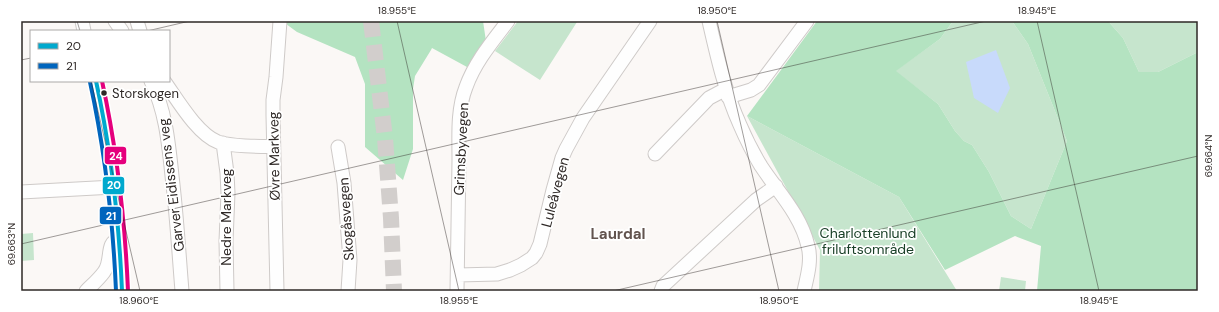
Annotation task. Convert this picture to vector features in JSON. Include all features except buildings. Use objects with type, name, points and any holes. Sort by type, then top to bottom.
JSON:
[{"type":"street","points":[[115,21],[121,30]]},
{"type":"street","name":"Øvre Markveg","points":[[277,291],[273,100],[280,21]]},
{"type":"street","name":"Grimsbyvegen","points":[[458,291],[459,150],[462,100],[465,88],[475,67],[482,55],[508,21]]},
{"type":"street","name":"Luleåvegen","points":[[458,274],[497,274],[522,265],[536,253],[539,249],[545,229],[553,190],[566,149],[583,118],[650,21]]},
{"type":"street","points":[[709,21],[727,93],[747,140],[761,165],[797,218],[809,247],[809,269],[804,291]]},
{"type":"street","points":[[655,154],[709,98],[727,93],[751,90],[759,85],[807,21]]},
{"type":"street","points":[[96,82],[103,111],[114,187],[122,291]]},
{"type":"street","name":"Garver Eidissens veg","points":[[151,82],[165,121],[168,140],[178,225],[182,291]]},
{"type":"street","points":[[165,82],[193,121],[200,129],[214,140],[223,143],[273,146]]},
{"type":"street","name":"Nedre Markveg","points":[[223,143],[226,161],[228,194],[226,247],[227,291]]},
{"type":"street","name":"Skogåsvegen","points":[[338,147],[344,183],[350,260],[348,291]]},
{"type":"street","points":[[661,291],[663,286],[756,200],[776,186]]},
{"type":"street","points":[[21,192],[114,187]]},
{"type":"street","points":[[86,291],[104,273],[109,261],[111,244],[115,240],[119,239]]},
{"type":"green space","points":[[282,21],[483,21],[487,48],[467,67],[432,48],[415,76],[413,89],[413,149],[403,180],[365,147],[365,84],[355,57],[297,32]]},
{"type":"green space","points":[[518,21],[577,22],[540,80],[495,51]]},
{"type":"green space","points":[[817,21],[953,21],[940,39],[896,71],[938,104],[955,131],[964,141],[972,145],[989,172],[1011,216],[1031,229],[1067,141],[1028,44],[1012,21],[1108,21],[1123,38],[1139,72],[1158,72],[1198,52],[1198,291],[1037,291],[1041,246],[1015,236],[945,270],[899,197],[747,116]]},
{"type":"green space","points":[[953,21],[1012,21],[1028,44],[1067,141],[1031,229],[1011,216],[989,172],[972,145],[964,141],[955,131],[938,104],[895,71],[940,39]]},
{"type":"green space","points":[[1108,21],[1198,21],[1198,52],[1158,72],[1139,72],[1123,38]]},
{"type":"green space","name":"Charlottenlund friluftsområde","points":[[747,116],[899,197],[957,291],[819,291],[820,250]]},
{"type":"green space","points":[[33,233],[34,260],[21,261],[21,234]]},
{"type":"green space","points":[[1001,277],[1026,281],[1025,291],[999,291]]},
{"type":"water","points":[[996,50],[1010,88],[998,113],[974,98],[966,62]]},
{"type":"tunnel","points":[[371,21],[385,138],[391,218],[394,291]]},
{"type":"transit line","name":"21","points":[[90,82],[108,186],[116,291]]},
{"type":"transit line","name":"20","points":[[96,82],[114,185],[122,291]]},
{"type":"transit line","name":"24","points":[[102,82],[120,185],[128,291]]},
{"type":"place","name":"Storskogen","points":[[104,93]]},
{"type":"district","name":"Laurdal","points":[[618,234]]}]
